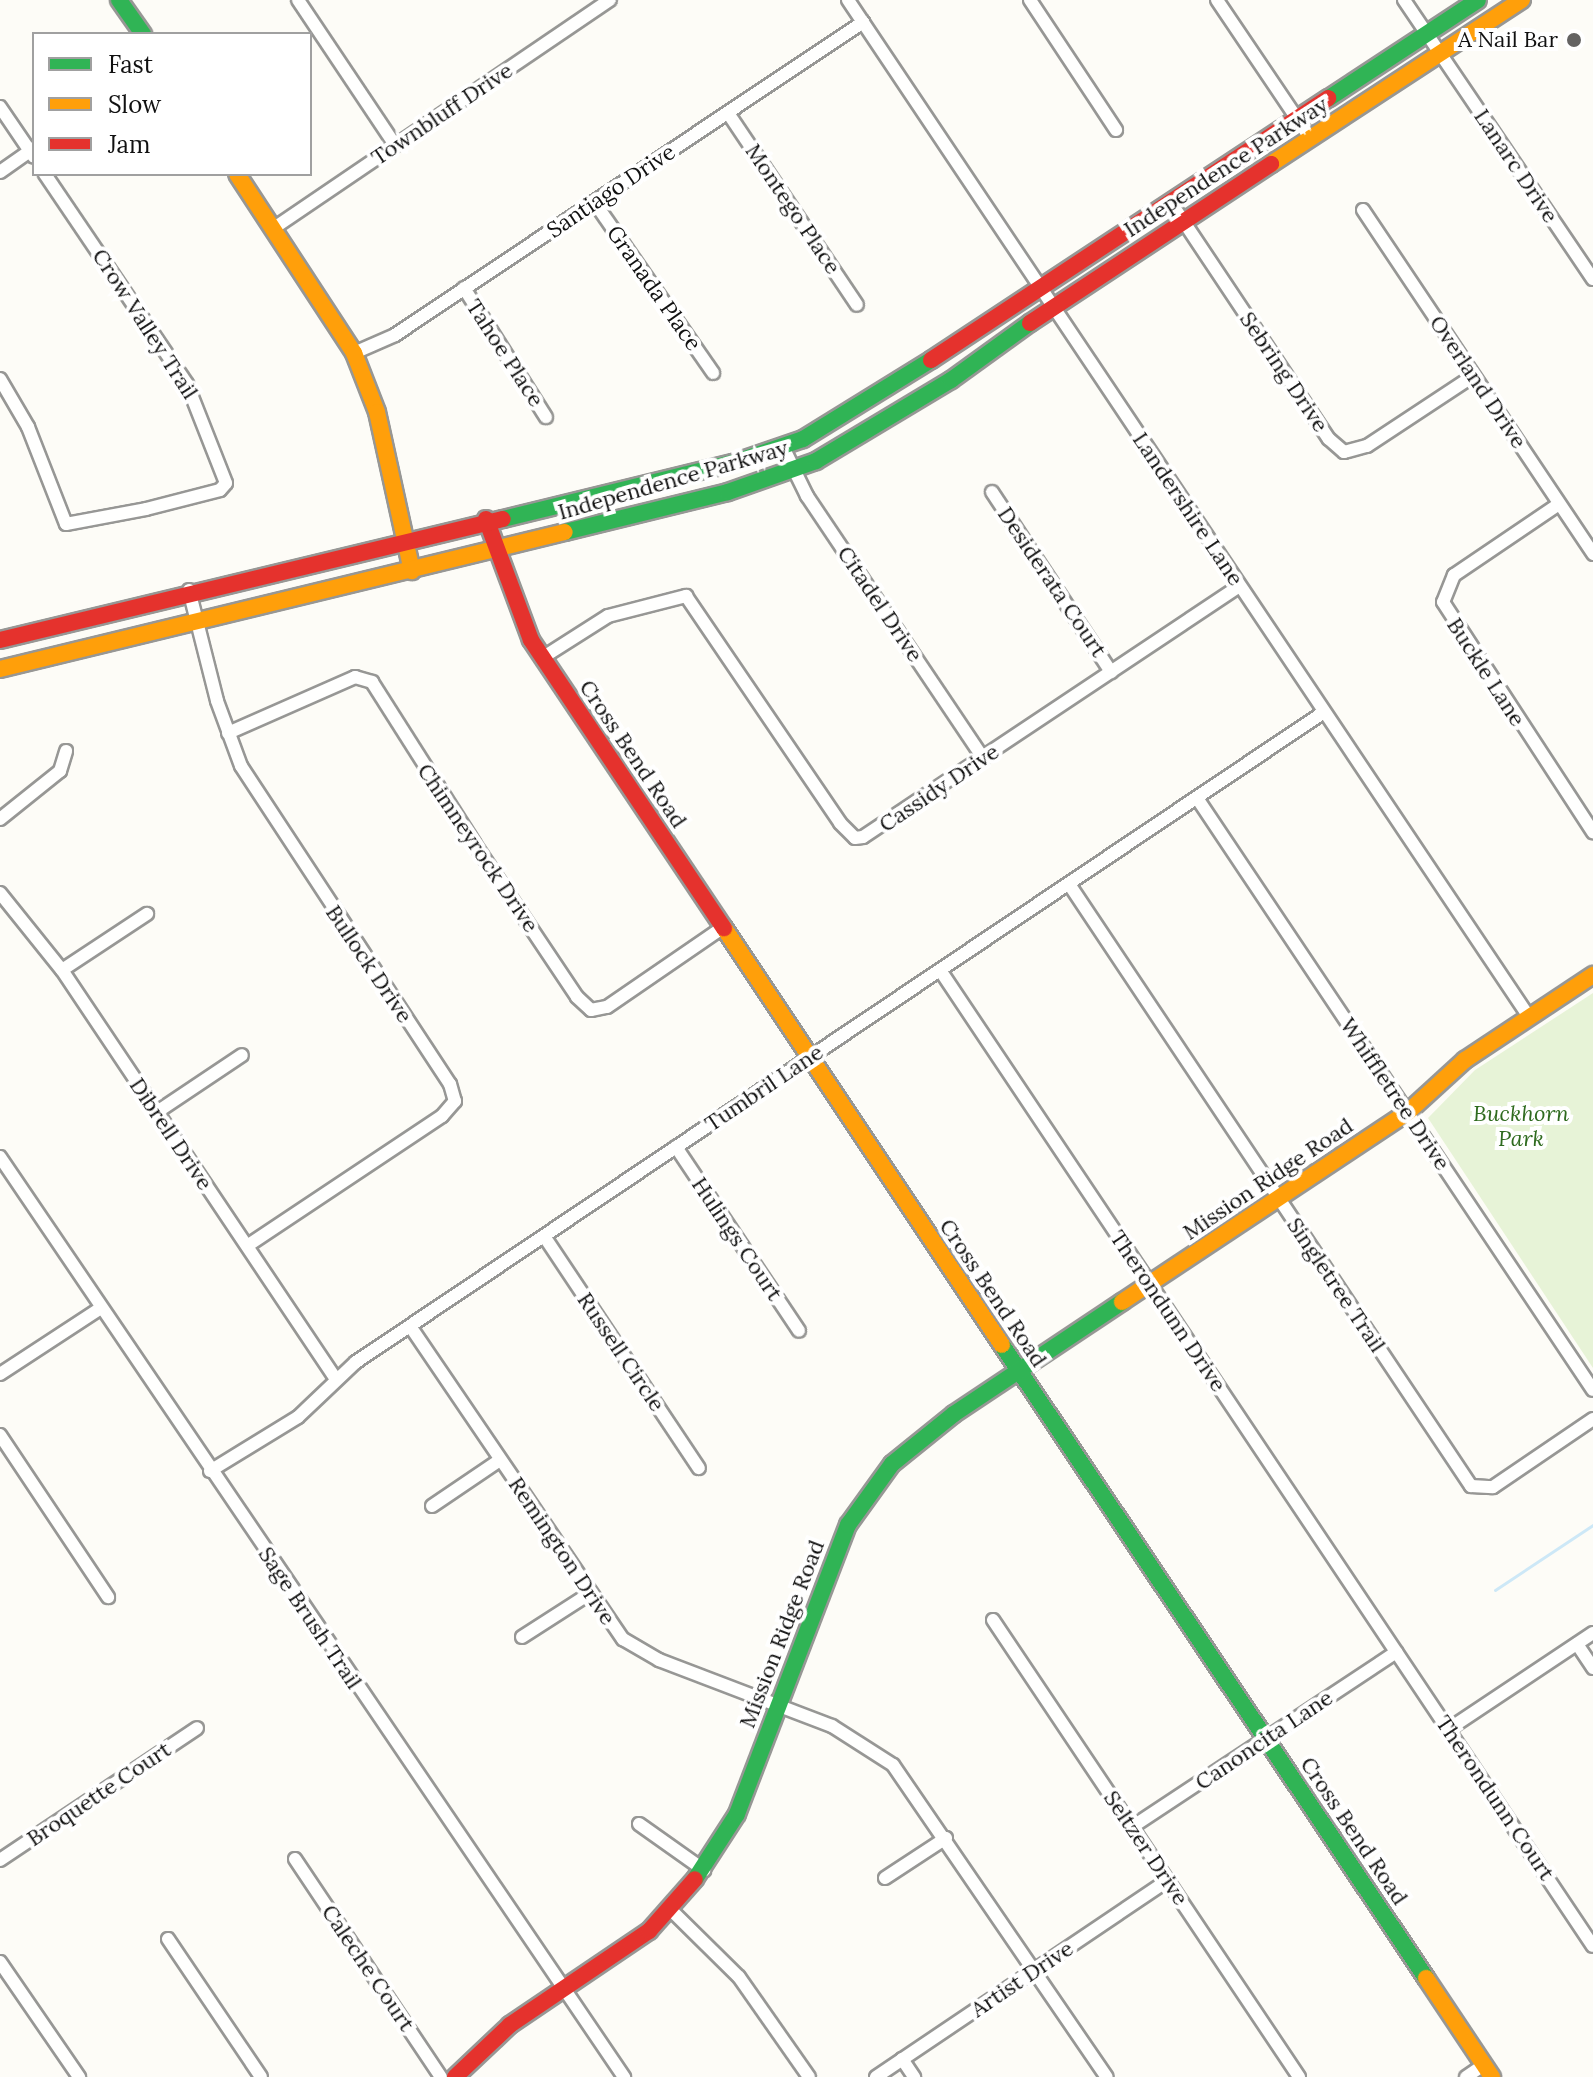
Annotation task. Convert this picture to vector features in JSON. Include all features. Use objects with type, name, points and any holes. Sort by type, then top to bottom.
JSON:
[{"type":"street","points":[[119,0],[142,32]]},
{"type":"street","points":[[298,0],[395,145]]},
{"type":"street","name":"Townbluff Drive","points":[[274,228],[610,0]]},
{"type":"street","name":"Landershire Lane","points":[[848,0],[1038,289],[1053,306],[1529,1017]]},
{"type":"street","points":[[1030,0],[1116,130]]},
{"type":"street","points":[[1217,0],[1310,138]]},
{"type":"street","name":"Lanarc Drive","points":[[1404,0],[1593,279]]},
{"type":"street","name":"Independence Parkway","points":[[0,640],[189,590],[783,447],[838,421],[1478,0]]},
{"type":"street","name":"Independence Parkway","points":[[0,669],[412,571],[793,471],[951,380],[1053,306],[1522,0]]},
{"type":"street","name":"Santiago Drive","points":[[354,353],[395,335],[863,22]]},
{"type":"street","points":[[0,107],[32,151]]},
{"type":"street","name":"Montego Place","points":[[728,113],[857,305]]},
{"type":"street","points":[[0,172],[32,153]]},
{"type":"street","name":"Crow Valley Trail","points":[[0,379],[28,427],[66,524],[146,509],[220,490],[226,483],[187,384],[46,176]]},
{"type":"street","points":[[238,176],[354,353],[377,412],[412,571]]},
{"type":"street","name":"Sebring Drive","points":[[1170,201],[1329,439],[1344,452],[1367,446],[1473,376]]},
{"type":"street","name":"Granada Place","points":[[595,203],[713,373]]},
{"type":"street","name":"Overland Drive","points":[[1363,210],[1593,554]]},
{"type":"street","name":"Tahoe Place","points":[[464,288],[546,417]]},
{"type":"street","name":"Citadel Drive","points":[[783,447],[793,471],[983,758]]},
{"type":"street","name":"Desiderata Court","points":[[992,492],[1111,672]]},
{"type":"street","name":"Buckle Lane","points":[[1559,504],[1454,575],[1443,602],[1593,832]]},
{"type":"street","name":"Cross Bend Road","points":[[486,519],[521,623],[542,658],[1488,2071]]},
{"type":"street","name":"Cassidy Drive","points":[[542,658],[608,616],[686,596],[855,838],[869,834],[1239,586]]},
{"type":"street","name":"Bullock Drive","points":[[189,590],[228,733],[269,815],[450,1084],[455,1101],[442,1116],[247,1246]]},
{"type":"street","name":"Chimneyrock Drive","points":[[228,733],[355,677],[372,682],[474,843],[577,997],[591,1010],[607,1007],[722,928]]},
{"type":"street","name":"Tumbril Lane","points":[[210,1471],[298,1417],[336,1380],[410,1326],[1324,712]]},
{"type":"street","points":[[0,819],[60,771],[66,751]]},
{"type":"street","name":"Whiffletree Drive","points":[[1197,798],[1593,1390]]},
{"type":"street","name":"Singletree Trail","points":[[1069,884],[1471,1486],[1493,1487],[1593,1419]]},
{"type":"street","name":"Dibrell Drive","points":[[0,893],[62,970],[336,1380]]},
{"type":"street","points":[[62,970],[147,914]]},
{"type":"street","name":"Therondunn Drive","points":[[940,970],[1396,1652]]},
{"type":"street","name":"Mission Ridge Road","points":[[455,2077],[510,2025],[628,1948],[671,1910],[704,1870],[737,1814],[834,1555],[875,1484],[934,1428],[1408,1112],[1465,1060],[1593,975]]},
{"type":"street","points":[[157,1112],[242,1055]]},
{"type":"street","name":"Hulings Court","points":[[676,1147],[799,1331]]},
{"type":"street","name":"Sage Brush Trail","points":[[0,1157],[210,1471],[624,2077]]},
{"type":"street","name":"Russell Circle","points":[[544,1236],[699,1468]]},
{"type":"street","points":[[0,1374],[101,1308]]},
{"type":"street","name":"Remington Drive","points":[[410,1326],[589,1594],[623,1639],[639,1650],[832,1726],[877,1751],[910,1783],[1107,2077]]},
{"type":"street","points":[[0,1435],[108,1597]]},
{"type":"street","points":[[432,1506],[500,1460]]},
{"type":"street","points":[[522,1637],[589,1594]]},
{"type":"street","name":"Seltzer Drive","points":[[993,1620],[1299,2077]]},
{"type":"street","points":[[1449,1729],[1593,1633]]},
{"type":"street","points":[[1577,1644],[1593,1668]]},
{"type":"street","name":"Therondunn Court","points":[[1396,1652],[1593,1946]]},
{"type":"street","name":"Canoncita Lane","points":[[1132,1827],[1396,1652]]},
{"type":"street","name":"Broquette Court","points":[[0,1860],[197,1728]]},
{"type":"street","points":[[639,1824],[704,1870]]},
{"type":"street","points":[[885,1878],[946,1838]]},
{"type":"street","name":"Caleche Court","points":[[295,1859],[441,2077]]},
{"type":"street","name":"Artist Drive","points":[[876,2077],[1168,1880]]},
{"type":"street","points":[[671,1910],[739,1977],[809,2077]]},
{"type":"street","points":[[168,1939],[261,2077]]},
{"type":"street","points":[[0,1962],[79,2077]]},
{"type":"street","points":[[902,2059],[914,2077]]},
{"type":"street","points":[[1466,2077],[1488,2071]]},
{"type":"green space","name":"Buckhorn Park","points":[[1593,993],[1593,1368],[1428,1118],[1475,1070]]},
{"type":"waterway","points":[[1495,1590],[1593,1525]]},
{"type":"traffic: fast","points":[[119,0],[142,32]]},
{"type":"traffic: fast","points":[[1329,98],[1478,0]]},
{"type":"traffic: fast","points":[[565,532],[728,492],[816,461],[951,380],[1030,323]]},
{"type":"traffic: fast","points":[[503,519],[733,463],[803,439],[931,360]]},
{"type":"traffic: fast","points":[[695,1879],[737,1814],[848,1525],[892,1464],[954,1414],[1122,1302]]},
{"type":"traffic: fast","points":[[1002,1345],[1426,1978]]},
{"type":"traffic: slow","points":[[1271,164],[1522,0]]},
{"type":"traffic: slow","points":[[238,176],[354,353],[377,412],[412,571]]},
{"type":"traffic: slow","points":[[0,669],[565,532]]},
{"type":"traffic: slow","points":[[724,928],[1002,1345]]},
{"type":"traffic: slow","points":[[1122,1302],[1408,1112],[1465,1060],[1593,975]]},
{"type":"traffic: slow","points":[[1426,1978],[1492,2077]]},
{"type":"traffic: jam","points":[[931,360],[1329,98]]},
{"type":"traffic: jam","points":[[1030,323],[1271,164]]},
{"type":"traffic: jam","points":[[486,519],[531,640],[724,928]]},
{"type":"traffic: jam","points":[[0,640],[503,519]]},
{"type":"traffic: jam","points":[[455,2077],[510,2025],[649,1931],[695,1879]]},
{"type":"place","name":"A Nail Bar","points":[[1574,40]]}]
